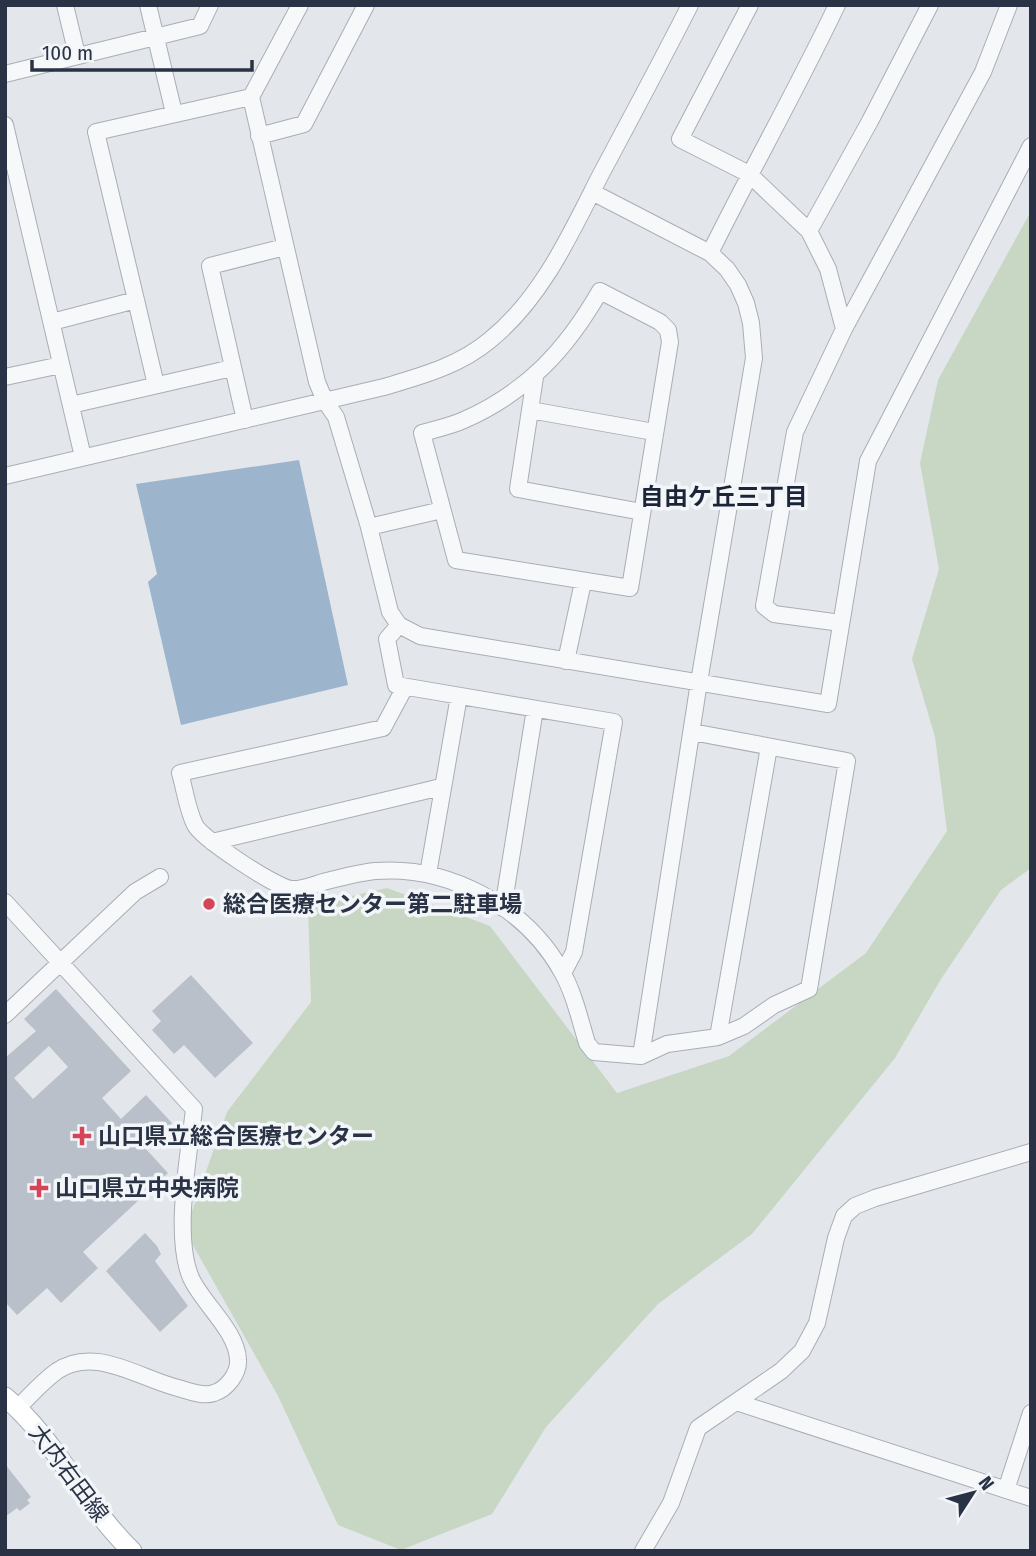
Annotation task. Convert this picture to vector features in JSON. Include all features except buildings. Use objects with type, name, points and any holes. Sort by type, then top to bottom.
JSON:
[{"type":"main road","name":"大内右田線","points":[[12,1402],[46,1438],[96,1508],[132,1551]]},
{"type":"street","points":[[65,5],[77,55]]},
{"type":"street","points":[[148,5],[174,113]]},
{"type":"street","points":[[5,74],[200,26],[211,5]]},
{"type":"street","points":[[300,5],[251,97],[317,382],[336,417],[369,527],[390,612],[399,625],[420,636],[828,705],[868,461],[1031,146]]},
{"type":"street","points":[[259,136],[304,124],[366,5]]},
{"type":"street","points":[[5,476],[384,387],[437,371],[489,342],[531,298],[546,276],[690,5]]},
{"type":"street","points":[[750,5],[680,139],[750,174],[809,231],[828,269],[844,330]]},
{"type":"street","points":[[710,253],[805,74],[837,5]]},
{"type":"street","points":[[809,231],[930,5]]},
{"type":"street","points":[[841,623],[774,614],[764,606],[795,432],[844,330],[984,72],[1009,5]]},
{"type":"street","points":[[156,385],[96,132],[251,97]]},
{"type":"street","points":[[5,125],[83,457]]},
{"type":"street","points":[[592,192],[710,253],[727,269],[746,303],[754,358],[699,682],[641,1056]]},
{"type":"street","points":[[245,420],[210,266],[285,247]]},
{"type":"street","points":[[600,291],[660,322],[667,330],[670,342],[630,588],[456,560],[422,433],[463,421],[508,397],[535,377],[582,324],[600,291]]},
{"type":"street","points":[[52,322],[136,300]]},
{"type":"street","points":[[5,377],[61,365]]},
{"type":"street","points":[[71,405],[232,368]]},
{"type":"street","points":[[535,377],[518,489],[642,512]]},
{"type":"street","points":[[530,410],[654,432]]},
{"type":"street","points":[[369,527],[442,510]]},
{"type":"street","points":[[566,661],[583,582]]},
{"type":"street","points":[[399,625],[387,639],[396,685],[614,722],[574,951],[563,974]]},
{"type":"street","points":[[405,687],[383,728],[180,774],[195,827],[257,874],[291,889],[372,871],[395,870],[428,874],[473,890],[529,928],[563,974],[587,1042],[594,1052],[641,1056],[667,1044],[718,1037],[744,1026],[775,1005],[809,989],[847,761],[692,732]]},
{"type":"street","points":[[428,874],[459,696]]},
{"type":"street","points":[[503,908],[535,709]]},
{"type":"street","points":[[718,1037],[769,747]]},
{"type":"street","points":[[212,842],[442,787]]},
{"type":"street","points":[[5,1014],[135,892],[160,877]]},
{"type":"street","points":[[5,902],[194,1109],[182,1236],[185,1261],[202,1297],[235,1347],[238,1360],[237,1371],[214,1393],[201,1394],[166,1385],[111,1364],[93,1361],[76,1362],[59,1370],[12,1402]]},
{"type":"street","points":[[643,1551],[671,1503],[698,1428],[780,1371],[802,1351],[810,1339],[817,1323],[836,1238],[844,1216],[855,1206],[888,1194],[1031,1152]]},
{"type":"street","points":[[736,1402],[1031,1498]]},
{"type":"street","points":[[1006,1490],[1031,1413]]},
{"type":"green space","points":[[1031,211],[1031,868],[1001,890],[941,979],[895,1058],[752,1234],[658,1304],[546,1427],[492,1514],[401,1550],[338,1525],[278,1396],[185,1231],[227,1112],[311,1002],[308,906],[387,888],[490,926],[617,1093],[729,1056],[866,953],[947,831],[935,737],[912,659],[939,569],[920,463],[938,380]]},
{"type":"water","points":[[299,460],[348,685],[181,725],[148,582],[157,574],[136,484]]},
{"type":"place","name":"総合医療センター第二駐車場","points":[[209,904]]},
{"type":"place","name":"山口県立総合医療センター","points":[[82,1136]]},
{"type":"place","name":"山口県立中央病院","points":[[39,1188]]},
{"type":"district","name":"自由ケ丘三丁目","points":[[724,497]]}]
